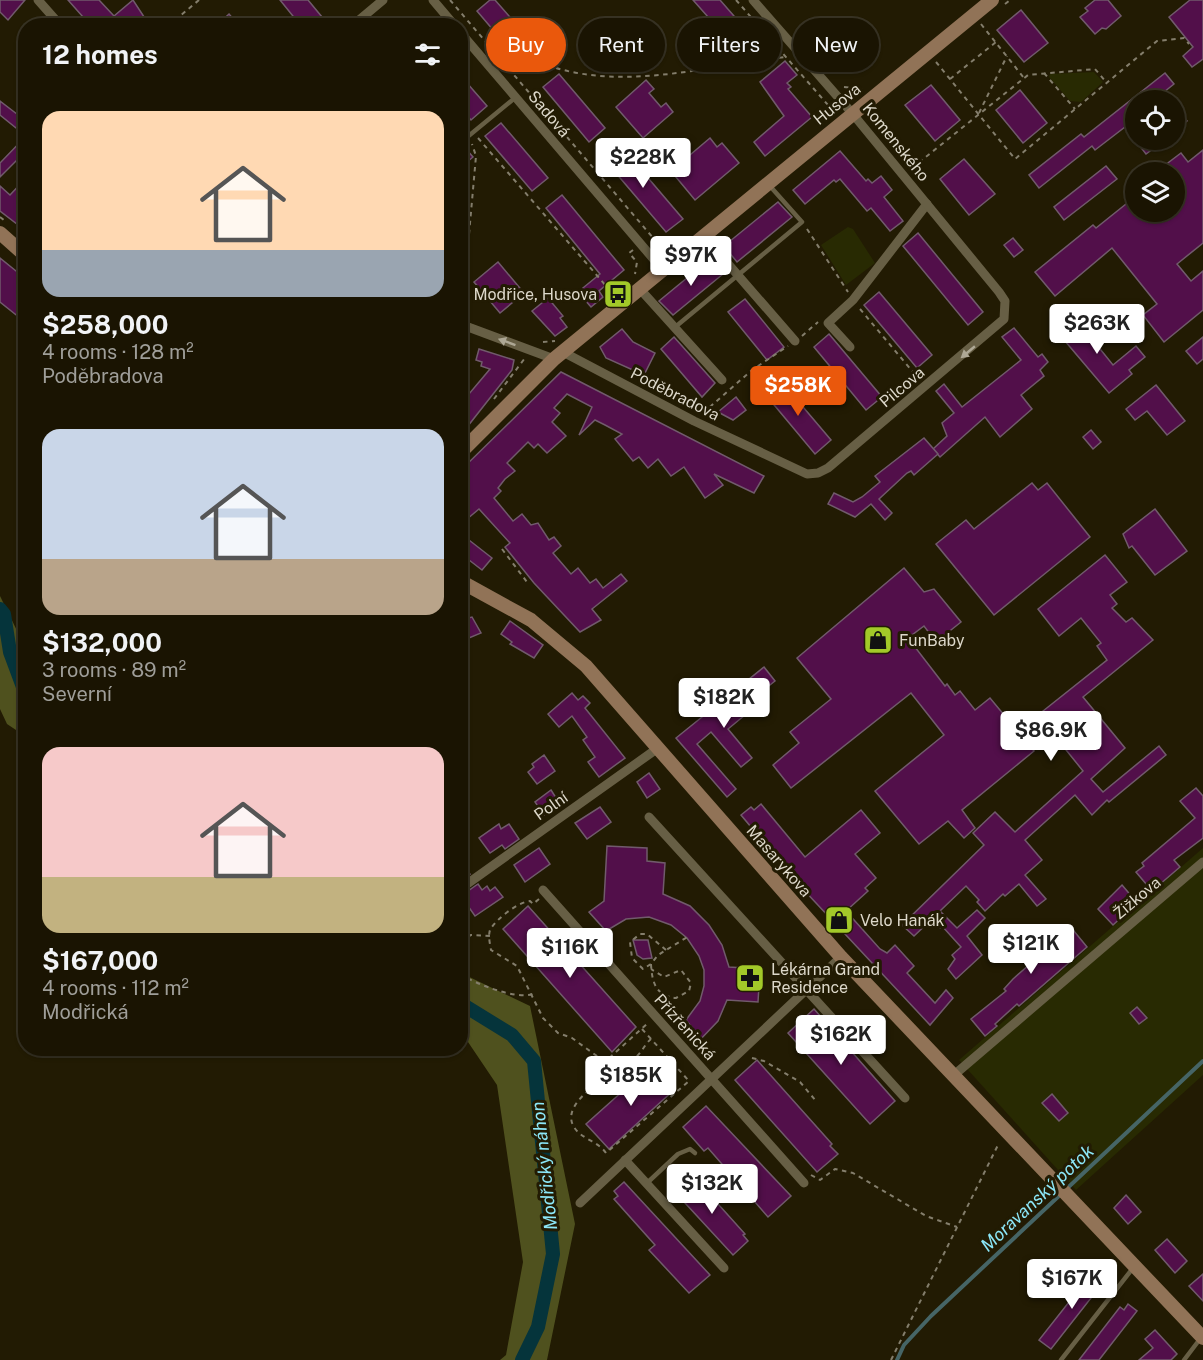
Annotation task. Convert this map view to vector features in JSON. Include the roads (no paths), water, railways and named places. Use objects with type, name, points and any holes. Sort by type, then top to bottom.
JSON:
[{"type":"street","points":[[38,0],[54,18]]},
{"type":"street","points":[[362,18],[383,0]]},
{"type":"street","points":[[433,0],[448,18]]},
{"type":"street","name":"Komenského","points":[[753,0],[852,113],[999,292],[1005,301],[1006,310]]},
{"type":"street","name":"Husova","points":[[468,445],[557,350],[635,284],[662,269],[992,0]]},
{"type":"street","name":"Sadová","points":[[468,41],[662,269]]},
{"type":"street","points":[[850,347],[828,323],[853,300],[927,204]]},
{"type":"street","points":[[0,233],[18,249]]},
{"type":"street","points":[[703,235],[795,341]]},
{"type":"street","name":"Poděbradova","points":[[635,284],[674,328],[686,337],[722,380]]},
{"type":"street","name":"Pilcova","points":[[807,474],[818,473],[828,468],[855,446],[997,328],[1004,319],[1006,310]]},
{"type":"street","name":"Poděbradova","points":[[468,327],[531,350],[557,350],[694,422],[807,474]]},
{"type":"street","name":"Masarykova","points":[[468,585],[531,620],[586,666],[841,957],[1203,1337]]},
{"type":"street","name":"Polní","points":[[468,883],[658,748]]},
{"type":"street","points":[[650,817],[905,1098]]},
{"type":"street","name":"Žižkova","points":[[954,1074],[1203,862]]},
{"type":"street","name":"Přízřenická","points":[[544,892],[804,1183]]},
{"type":"street","points":[[580,1203],[841,957]]},
{"type":"street","points":[[625,1160],[724,1268]]},
{"type":"lane","points":[[468,136],[516,98]]},
{"type":"lane","points":[[674,328],[802,222],[766,183]]},
{"type":"lane","points":[[647,1183],[678,1154],[690,1149],[695,1153]]},
{"type":"lane","points":[[1061,1360],[1135,1267]]},
{"type":"lane","points":[[1184,1360],[1203,1337]]},
{"type":"waterway","name":"Modřický náhon","points":[[0,609],[4,614],[10,652],[18,674]]},
{"type":"waterway","name":"Modřický náhon","points":[[468,1008],[512,1035],[534,1061],[553,1254],[538,1327],[522,1360]]},
{"type":"waterway","name":"Moravanský potok","points":[[897,1360],[904,1345],[931,1316],[1203,1061]]},
{"type":"place","name":"Modřice, Husova","points":[[618,294]]},
{"type":"place","name":"FunBaby","points":[[878,640]]},
{"type":"place","name":"Velo Hanák","points":[[839,920]]},
{"type":"place","name":"Lékárna Grand Residence","points":[[750,978]]}]
